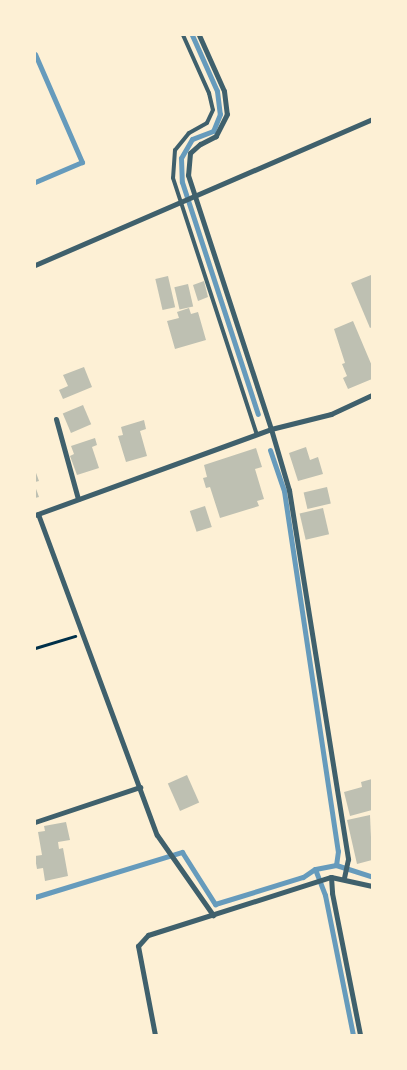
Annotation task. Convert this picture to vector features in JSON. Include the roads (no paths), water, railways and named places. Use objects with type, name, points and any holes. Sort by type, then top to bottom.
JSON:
[{"type":"street","points":[[199,35],[224,91],[227,114],[216,136],[200,144],[190,153],[188,175],[272,430],[288,490],[348,859],[344,878]]},
{"type":"street","points":[[35,265],[196,198],[372,119]]},
{"type":"street","points":[[213,915],[157,835],[37,514],[272,430],[331,414],[372,395]]},
{"type":"street","points":[[56,419],[78,499]]},
{"type":"street","points":[[35,822],[140,788]]},
{"type":"street","points":[[331,877],[332,893],[360,1035]]},
{"type":"street","points":[[155,1035],[138,946],[148,935],[331,877],[344,878],[372,886]]},
{"type":"lane","points":[[183,35],[209,93],[213,110],[207,123],[189,133],[175,150],[173,178],[257,436]]},
{"type":"waterway","points":[[192,35],[217,91],[220,114],[213,131],[192,139],[181,158],[182,182],[258,414]]},
{"type":"waterway","points":[[35,54],[82,162],[35,182]]},
{"type":"waterway","points":[[270,450],[284,491],[338,851],[336,865],[315,869],[325,895],[353,1035]]},
{"type":"waterway","points":[[35,897],[182,852],[215,904],[303,877],[315,869]]},
{"type":"waterway","points":[[336,865],[372,877]]}]
